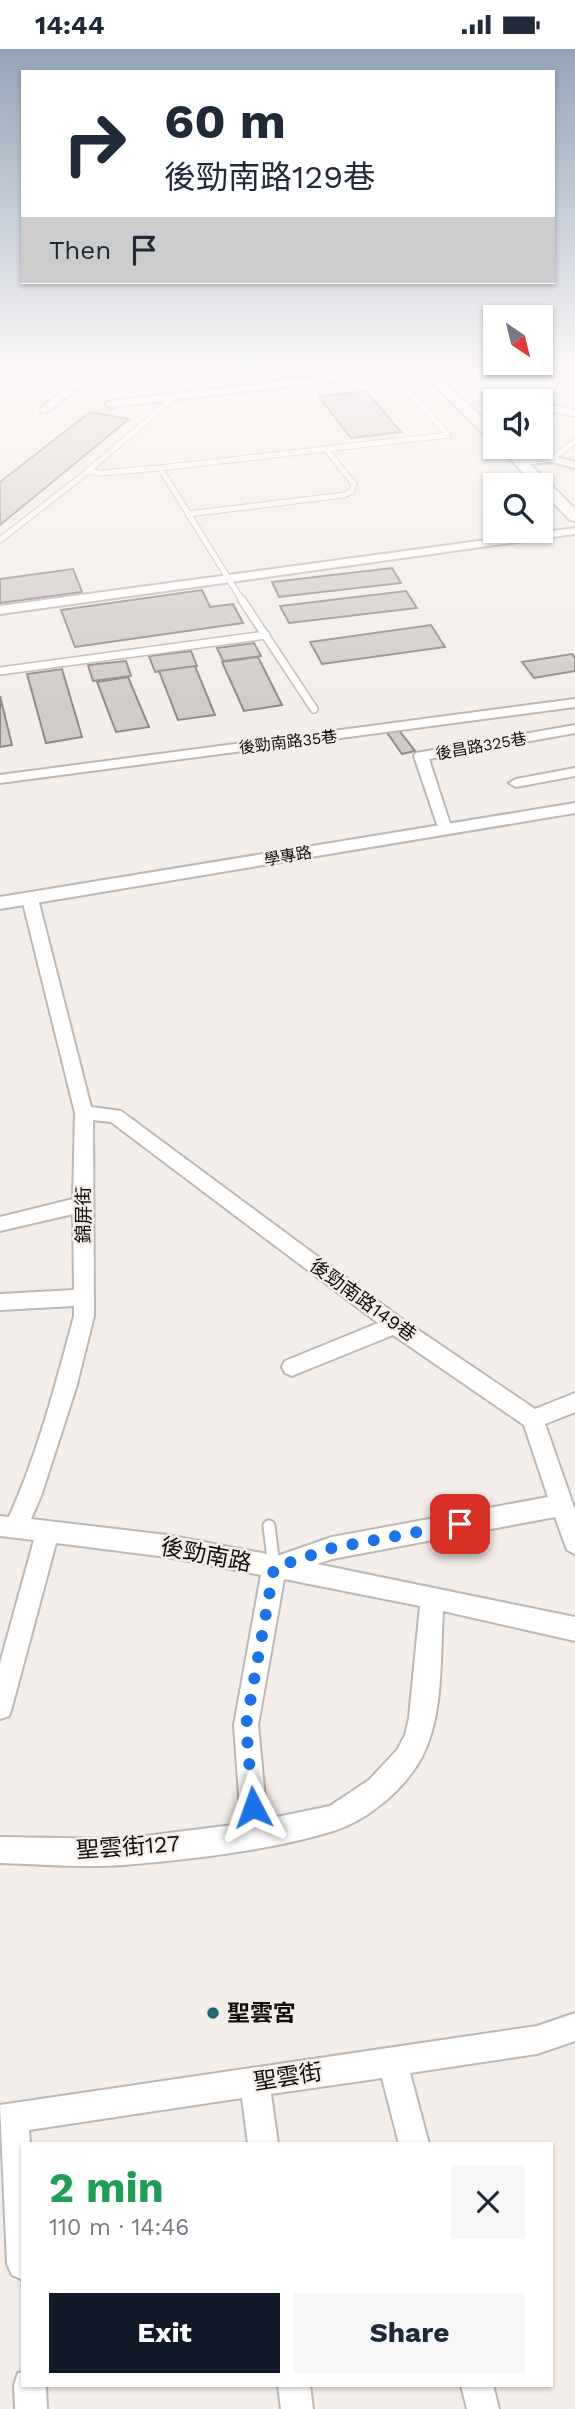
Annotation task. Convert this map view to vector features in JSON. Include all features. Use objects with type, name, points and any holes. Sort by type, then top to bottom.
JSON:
[{"type":"street","points":[[539,480],[575,517]]},
{"type":"street","points":[[0,610],[575,531]]},
{"type":"street","name":"後勁南路35巷","points":[[0,779],[575,703]]},
{"type":"street","name":"後昌路325巷","points":[[445,830],[421,756],[575,729]]},
{"type":"street","points":[[516,783],[575,772]]},
{"type":"street","name":"學專路","points":[[0,916],[32,904],[575,808]]},
{"type":"street","name":"學專路","points":[[0,903],[32,904],[575,822]]},
{"type":"street","name":"錦屏街","points":[[8,1526],[30,1496],[65,1388],[84,1316],[82,1204],[85,1113],[32,904]]},
{"type":"street","name":"後勁南路149巷","points":[[85,1113],[115,1116],[395,1325],[533,1419]]},
{"type":"street","points":[[0,1224],[82,1204]]},
{"type":"street","points":[[0,1302],[84,1297]]},
{"type":"street","points":[[292,1367],[395,1325]]},
{"type":"street","points":[[575,1402],[533,1419],[575,1543]]},
{"type":"street","points":[[255,1835],[246,1725],[274,1568],[332,1548],[562,1505]]},
{"type":"street","name":"後勁南路","points":[[8,1526],[167,1546],[432,1597],[575,1629]]},
{"type":"street","points":[[0,1707],[48,1531]]},
{"type":"street","name":"聖雲街127","points":[[0,1850],[121,1852],[255,1835],[333,1818],[344,1812],[372,1794],[413,1748],[421,1727],[432,1597]]},
{"type":"street","name":"聖雲街","points":[[7,2120],[537,2040],[575,2027]]},
{"type":"street","points":[[393,2062],[413,2142]]},
{"type":"street","points":[[255,2082],[263,2142]]},
{"type":"street","points":[[7,2120],[21,2246]]},
{"type":"street","points":[[30,2387],[31,2409]]},
{"type":"street","points":[[294,2387],[297,2409]]},
{"type":"street","points":[[478,2387],[483,2409]]},
{"type":"lane","points":[[0,540],[76,480]]},
{"type":"lane","points":[[167,480],[228,580],[314,709]]},
{"type":"lane","points":[[188,514],[344,495],[352,491],[354,484],[351,480]]},
{"type":"lane","points":[[0,671],[266,635]]},
{"type":"lane","points":[[269,1526],[274,1568]]},
{"type":"building","points":[[2,480],[55,480],[0,525],[0,482]]},
{"type":"building","points":[[392,568],[401,583],[279,597],[272,582]]},
{"type":"building","points":[[73,569],[82,592],[0,603],[0,579]]},
{"type":"building","points":[[202,590],[210,607],[233,604],[243,623],[75,647],[61,610]]},
{"type":"building","points":[[406,591],[417,608],[289,623],[280,606]]},
{"type":"building","points":[[431,625],[445,647],[322,664],[310,642]]},
{"type":"building","points":[[254,643],[261,656],[223,661],[217,648]]},
{"type":"building","points":[[191,651],[197,666],[155,672],[149,656]]},
{"type":"building","points":[[572,654],[575,658],[575,671],[534,678],[522,662]]},
{"type":"building","points":[[258,657],[282,705],[244,711],[222,662]]},
{"type":"building","points":[[126,661],[131,676],[93,681],[88,665]]},
{"type":"building","points":[[195,666],[215,715],[178,720],[159,671]]},
{"type":"building","points":[[62,669],[82,737],[46,743],[27,674]]},
{"type":"building","points":[[128,677],[149,727],[116,732],[97,682]]},
{"type":"building","points":[[0,696],[12,745],[0,747]]},
{"type":"building","points":[[398,729],[415,751],[402,754],[386,731]]},
{"type":"place","name":"聖雲宮","points":[[213,2013]]},
{"type":"route","points":[[253,1807],[246,1725],[274,1568],[332,1548],[460,1524]]}]
